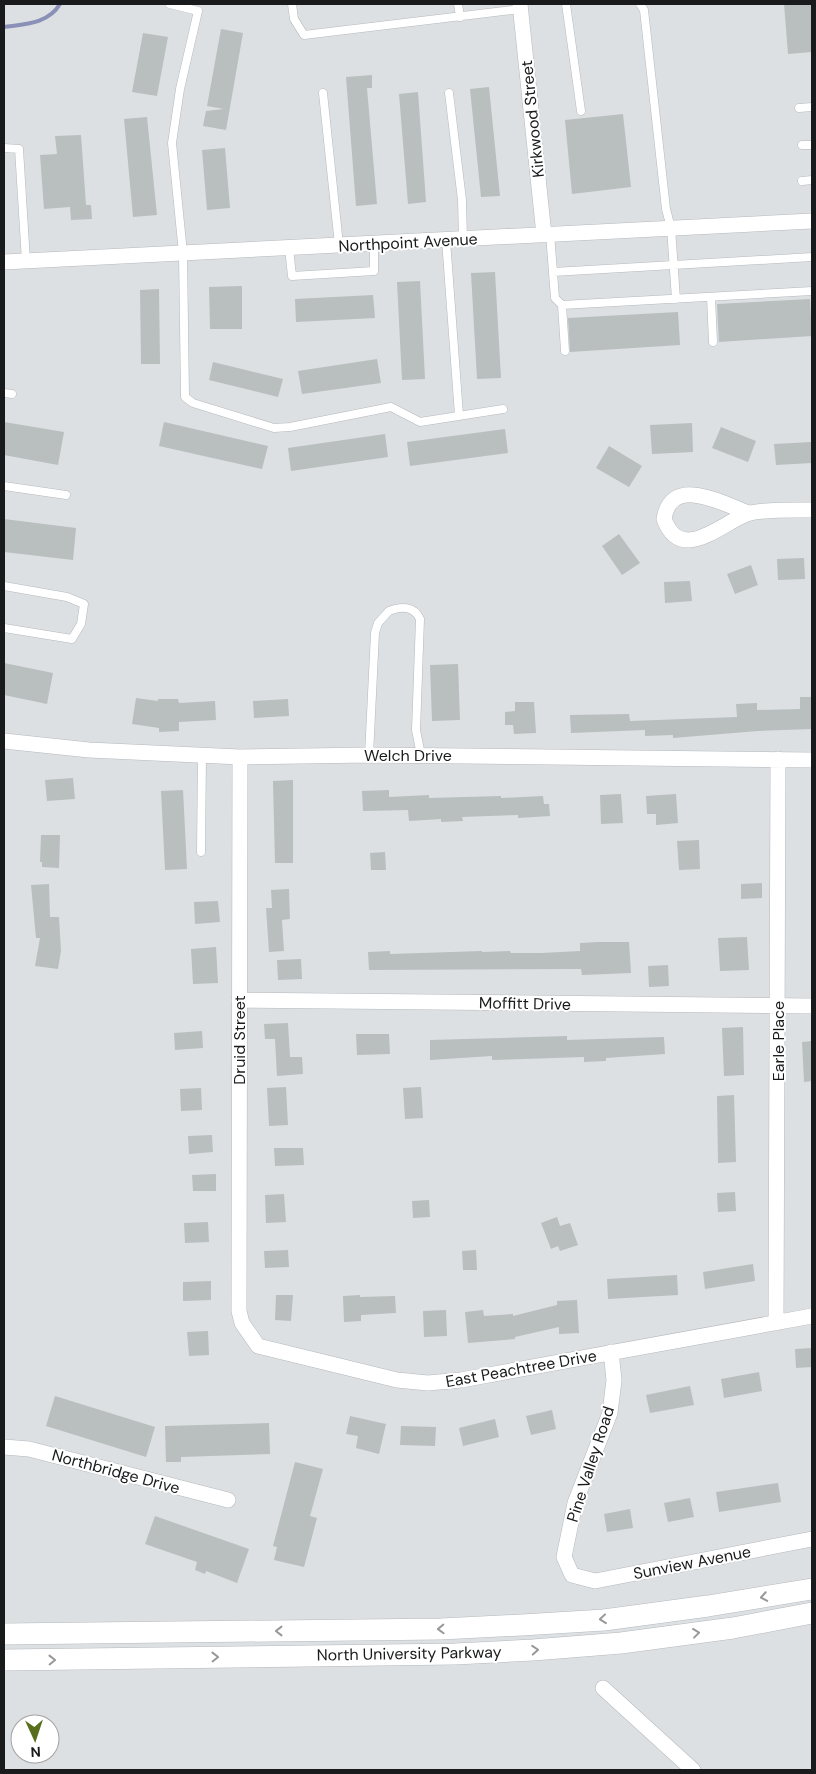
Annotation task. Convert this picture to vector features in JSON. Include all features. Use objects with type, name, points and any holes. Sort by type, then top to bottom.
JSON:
[{"type":"main road","name":"North University Parkway","points":[[4,1634],[412,1630],[522,1626],[613,1618],[708,1606],[812,1589]]},
{"type":"main road","name":"North University Parkway","points":[[4,1660],[455,1654],[533,1650],[621,1643],[714,1631],[812,1613]]},
{"type":"street","name":"Kirkwood Street","points":[[520,7],[547,235]]},
{"type":"street","name":"Northpoint Avenue","points":[[4,262],[812,221]]},
{"type":"street","points":[[748,513],[717,530],[686,540],[678,539],[670,533],[664,519],[670,504],[681,496],[689,495],[707,496],[748,513],[812,510]]},
{"type":"street","name":"Welch Drive","points":[[4,741],[89,750],[240,757],[421,755],[812,760]]},
{"type":"street","name":"Druid Street","points":[[240,757],[238,1000],[239,1311],[242,1323]]},
{"type":"street","name":"Earle Place","points":[[776,1323],[779,1006],[778,759]]},
{"type":"street","name":"Moffitt Drive","points":[[238,1000],[812,1006]]},
{"type":"street","name":"East Peachtree Drive","points":[[242,1323],[258,1346],[397,1380],[428,1383],[461,1380],[812,1316]]},
{"type":"street","name":"Pine Valley Road","points":[[572,1575],[564,1557],[575,1502],[610,1413],[614,1380],[611,1352]]},
{"type":"street","name":"Northbridge Drive","points":[[4,1447],[29,1449],[228,1500]]},
{"type":"street","name":"Sunview Avenue","points":[[572,1575],[595,1581],[812,1539]]},
{"type":"street","points":[[603,1688],[693,1770]]},
{"type":"lane","points":[[170,4],[198,11],[180,89],[172,144],[183,253],[185,396],[193,403],[274,428],[290,427],[391,407],[420,422],[503,409]]},
{"type":"lane","points":[[292,4],[294,19],[304,35],[460,17],[520,7]]},
{"type":"lane","points":[[458,4],[460,17]]},
{"type":"lane","points":[[566,4],[580,111]]},
{"type":"lane","points":[[640,4],[644,10],[666,209],[671,228],[676,299]]},
{"type":"lane","points":[[322,93],[339,245]]},
{"type":"lane","points":[[449,93],[462,200],[463,239]]},
{"type":"lane","points":[[799,108],[812,108]]},
{"type":"lane","points":[[802,145],[812,145]]},
{"type":"lane","points":[[4,148],[19,149],[26,261]]},
{"type":"lane","points":[[802,181],[812,180]]},
{"type":"lane","points":[[547,235],[555,298],[562,306],[565,351]]},
{"type":"lane","points":[[446,240],[459,415]]},
{"type":"lane","points":[[289,248],[292,276],[374,271],[374,243]]},
{"type":"lane","points":[[553,272],[812,257]]},
{"type":"lane","points":[[562,306],[812,291]]},
{"type":"lane","points":[[711,297],[713,342]]},
{"type":"lane","points":[[4,486],[66,495]]},
{"type":"lane","points":[[4,586],[67,597],[84,604],[81,624],[72,639],[4,628]]},
{"type":"lane","points":[[369,755],[376,629],[389,611],[405,607],[417,614],[420,619],[416,730],[421,755]]},
{"type":"lane","points":[[201,852],[202,755]]},
{"type":"building","points":[[784,4],[812,4],[812,52],[788,54]]},
{"type":"building","points":[[221,29],[243,33],[226,130],[203,126],[206,111],[224,109],[207,106]]},
{"type":"building","points":[[143,33],[168,37],[157,96],[132,92]]},
{"type":"building","points":[[372,75],[372,88],[367,88],[377,204],[356,206],[346,77]]},
{"type":"building","points":[[489,87],[500,196],[481,197],[470,89]]},
{"type":"building","points":[[418,92],[426,202],[408,204],[399,94]]},
{"type":"building","points":[[623,114],[631,187],[572,194],[565,120]]},
{"type":"building","points":[[147,117],[157,215],[133,217],[124,119]]},
{"type":"building","points":[[81,135],[86,205],[91,205],[92,219],[71,220],[70,207],[44,209],[40,155],[57,154],[55,136]]},
{"type":"building","points":[[225,148],[230,208],[207,210],[202,150]]},
{"type":"building","points":[[495,272],[501,378],[477,379],[471,273]]},
{"type":"building","points":[[420,281],[425,379],[402,380],[397,282]]},
{"type":"building","points":[[242,286],[242,329],[210,329],[209,287]]},
{"type":"building","points":[[159,289],[160,364],[141,364],[140,290]]},
{"type":"building","points":[[373,295],[375,318],[296,322],[295,299]]},
{"type":"building","points":[[810,299],[812,336],[719,342],[717,304]]},
{"type":"building","points":[[678,312],[680,345],[570,352],[568,318]]},
{"type":"building","points":[[377,359],[381,383],[302,394],[298,371]]},
{"type":"building","points":[[213,362],[283,379],[278,397],[209,380]]},
{"type":"building","points":[[4,422],[64,432],[58,465],[4,455]]},
{"type":"building","points":[[164,422],[268,446],[262,469],[159,446]]},
{"type":"building","points":[[692,423],[693,452],[652,454],[650,425]]},
{"type":"building","points":[[721,427],[756,441],[748,462],[712,448]]},
{"type":"building","points":[[505,429],[508,453],[410,466],[407,442]]},
{"type":"building","points":[[385,434],[388,457],[291,471],[288,448]]},
{"type":"building","points":[[811,442],[812,463],[776,465],[774,444]]},
{"type":"building","points":[[609,446],[642,466],[629,487],[596,468]]},
{"type":"building","points":[[4,519],[76,528],[73,560],[4,552]]},
{"type":"building","points":[[619,534],[640,563],[622,575],[602,546]]},
{"type":"building","points":[[804,558],[805,579],[778,580],[777,559]]},
{"type":"building","points":[[751,565],[758,585],[735,594],[727,574]]},
{"type":"building","points":[[690,581],[692,601],[665,603],[664,582]]},
{"type":"building","points":[[4,663],[53,673],[47,704],[4,695]]},
{"type":"building","points":[[458,664],[460,720],[432,721],[430,665]]},
{"type":"building","points":[[800,697],[811,697],[812,729],[673,738],[673,735],[645,736],[645,730],[571,733],[570,715],[629,714],[630,721],[737,717],[736,704],[757,703],[757,710],[800,709]]},
{"type":"building","points":[[136,698],[158,701],[158,699],[178,699],[179,703],[215,701],[216,720],[179,722],[179,731],[159,732],[159,728],[132,724]]},
{"type":"building","points":[[288,699],[289,716],[254,718],[253,701]]},
{"type":"building","points":[[515,702],[534,702],[536,733],[514,734],[513,725],[505,725],[505,712],[515,711]]},
{"type":"building","points":[[73,778],[75,799],[47,801],[45,780]]},
{"type":"building","points":[[293,780],[293,863],[275,863],[273,781]]},
{"type":"building","points":[[183,790],[187,869],[165,870],[161,791]]},
{"type":"building","points":[[389,790],[389,797],[429,795],[429,798],[543,796],[544,804],[549,804],[550,816],[518,818],[518,815],[462,817],[463,821],[441,822],[441,819],[409,821],[408,810],[363,811],[362,791]]},
{"type":"building","points":[[621,794],[623,823],[601,824],[600,795]]},
{"type":"building","points":[[676,794],[678,823],[656,825],[656,814],[647,814],[646,796]]},
{"type":"building","points":[[41,835],[60,835],[59,868],[42,867],[42,862],[40,862]]},
{"type":"building","points":[[699,840],[700,869],[679,870],[677,841]]},
{"type":"building","points":[[385,852],[386,870],[371,870],[370,853]]},
{"type":"building","points":[[762,883],[762,898],[741,899],[741,884]]},
{"type":"building","points":[[49,884],[50,917],[59,917],[61,951],[58,969],[35,966],[40,938],[36,938],[31,885]]},
{"type":"building","points":[[289,889],[290,919],[282,920],[284,951],[269,952],[266,908],[272,908],[271,890]]},
{"type":"building","points":[[218,901],[220,922],[195,924],[194,902]]},
{"type":"building","points":[[747,937],[749,970],[720,971],[718,938]]},
{"type":"building","points":[[629,942],[631,973],[582,975],[581,969],[369,970],[368,952],[390,951],[390,954],[482,951],[541,953],[580,951],[580,943]]},
{"type":"building","points":[[216,947],[218,983],[193,984],[191,949]]},
{"type":"building","points":[[301,959],[302,979],[278,980],[277,960]]},
{"type":"building","points":[[668,965],[669,986],[649,987],[648,966]]},
{"type":"building","points":[[288,1023],[290,1057],[302,1057],[303,1074],[277,1076],[275,1039],[265,1039],[264,1024]]},
{"type":"building","points":[[743,1027],[744,1075],[724,1076],[722,1028]]},
{"type":"building","points":[[202,1031],[203,1048],[175,1050],[174,1033]]},
{"type":"building","points":[[356,1034],[389,1034],[390,1054],[357,1055]]},
{"type":"building","points":[[567,1036],[567,1040],[664,1037],[665,1054],[606,1058],[606,1061],[584,1062],[584,1057],[492,1060],[492,1056],[430,1060],[430,1040]]},
{"type":"building","points":[[812,1041],[812,1081],[804,1082],[802,1042]]},
{"type":"building","points":[[286,1087],[288,1125],[269,1126],[267,1088]]},
{"type":"building","points":[[421,1087],[423,1118],[405,1119],[403,1088]]},
{"type":"building","points":[[201,1088],[202,1110],[181,1111],[180,1089]]},
{"type":"building","points":[[734,1095],[736,1162],[718,1163],[717,1096]]},
{"type":"building","points":[[212,1135],[213,1152],[189,1154],[188,1136]]},
{"type":"building","points":[[274,1148],[303,1148],[304,1165],[275,1166]]},
{"type":"building","points":[[216,1174],[216,1191],[193,1191],[192,1175]]},
{"type":"building","points":[[735,1192],[736,1211],[718,1212],[717,1193]]},
{"type":"building","points":[[284,1194],[286,1222],[266,1223],[265,1195]]},
{"type":"building","points":[[429,1200],[430,1217],[413,1218],[412,1201]]},
{"type":"building","points":[[557,1217],[560,1226],[570,1223],[578,1245],[560,1251],[558,1246],[551,1249],[541,1223]]},
{"type":"building","points":[[208,1222],[209,1242],[185,1243],[184,1223]]},
{"type":"building","points":[[288,1250],[289,1267],[265,1268],[264,1251]]},
{"type":"building","points":[[476,1250],[477,1270],[463,1270],[462,1251]]},
{"type":"building","points":[[753,1264],[755,1281],[705,1289],[703,1272]]},
{"type":"building","points":[[677,1275],[678,1295],[608,1299],[607,1279]]},
{"type":"building","points":[[211,1281],[211,1300],[183,1301],[183,1282]]},
{"type":"building","points":[[276,1295],[293,1295],[291,1321],[275,1320]]},
{"type":"building","points":[[360,1295],[360,1297],[395,1296],[396,1313],[361,1315],[361,1321],[344,1322],[343,1296]]},
{"type":"building","points":[[577,1300],[579,1333],[559,1334],[559,1327],[515,1337],[515,1339],[468,1343],[465,1312],[483,1310],[484,1316],[513,1314],[513,1316],[557,1305],[557,1301]]},
{"type":"building","points":[[446,1310],[447,1336],[424,1337],[423,1311]]},
{"type":"building","points":[[208,1331],[209,1355],[189,1356],[187,1332]]},
{"type":"building","points":[[812,1348],[812,1367],[796,1368],[795,1349]]},
{"type":"building","points":[[759,1372],[762,1391],[724,1398],[721,1379]]},
{"type":"building","points":[[690,1386],[694,1405],[650,1413],[646,1395]]},
{"type":"building","points":[[55,1396],[155,1427],[146,1457],[46,1426]]},
{"type":"building","points":[[552,1410],[556,1429],[531,1435],[526,1416]]},
{"type":"building","points":[[350,1416],[386,1424],[379,1454],[356,1448],[358,1436],[346,1434]]},
{"type":"building","points":[[495,1419],[499,1437],[463,1446],[459,1428]]},
{"type":"building","points":[[269,1423],[270,1454],[181,1457],[181,1462],[166,1462],[165,1426]]},
{"type":"building","points":[[401,1426],[436,1427],[435,1446],[400,1445]]},
{"type":"building","points":[[295,1462],[323,1469],[310,1516],[317,1518],[304,1567],[274,1560],[277,1547],[273,1546]]},
{"type":"building","points":[[778,1483],[781,1502],[719,1512],[716,1492]]},
{"type":"building","points":[[690,1498],[694,1517],[668,1522],[664,1503]]},
{"type":"building","points":[[630,1509],[633,1528],[607,1532],[604,1514]]},
{"type":"building","points":[[155,1516],[249,1549],[237,1583],[206,1571],[205,1574],[195,1570],[197,1562],[145,1544]]},
{"type":"waterway","points":[[4,27],[28,24],[43,19],[55,11],[60,4]]}]
